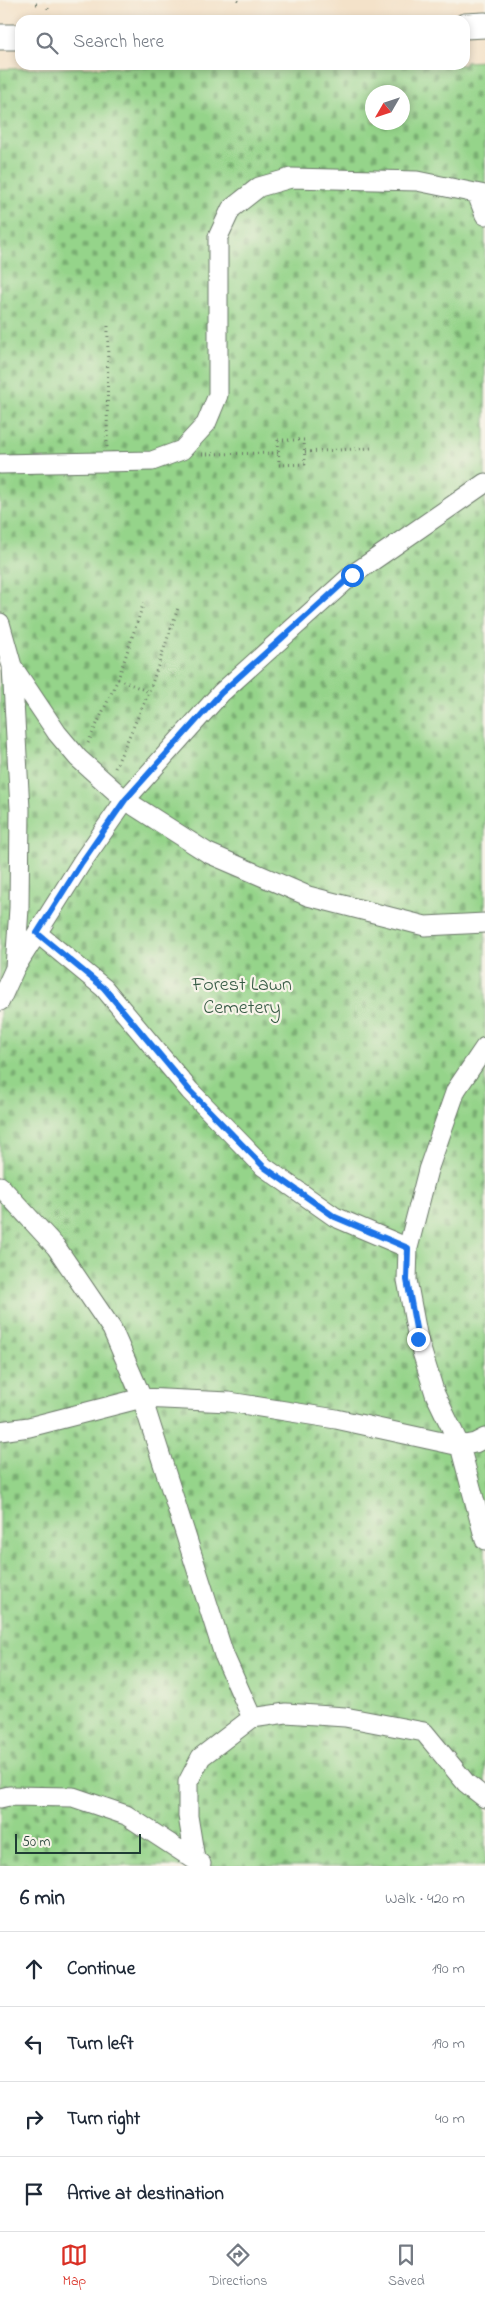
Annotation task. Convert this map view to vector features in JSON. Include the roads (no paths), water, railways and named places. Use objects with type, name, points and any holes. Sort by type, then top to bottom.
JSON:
[{"type":"main road","points":[[470,26],[485,25]]},
{"type":"main road","points":[[0,37],[15,37]]},
{"type":"street","points":[[0,464],[152,461],[182,450],[206,424],[218,395],[218,236],[231,209],[258,187],[291,178],[417,181],[481,194],[485,215]]},
{"type":"street","points":[[0,1001],[15,968],[82,862],[125,800],[221,693],[352,575],[485,483]]},
{"type":"street","points":[[0,623],[12,666],[20,809],[19,908],[15,968]]},
{"type":"street","points":[[12,666],[57,733],[78,758],[125,800],[208,853],[308,896],[425,926],[485,923]]},
{"type":"street","points":[[37,933],[104,988],[190,1091],[264,1167],[335,1217],[408,1248]]},
{"type":"street","points":[[485,1047],[456,1090],[428,1170],[408,1248],[407,1280],[418,1339],[435,1394],[460,1446],[485,1540]]},
{"type":"street","points":[[0,1186],[56,1247],[112,1329],[142,1398],[224,1655],[252,1718]]},
{"type":"street","points":[[0,1431],[29,1426],[142,1398],[229,1402],[336,1419],[460,1446],[476,1443],[485,1438]]},
{"type":"street","points":[[199,1862],[188,1816],[188,1782],[201,1757],[252,1718],[296,1713],[345,1717],[424,1732],[466,1783],[485,1798]]},
{"type":"street","points":[[0,1798],[9,1796],[73,1797],[126,1815],[199,1862]]},
{"type":"park label","name":"Forest Lawn Cemetery","points":[[242,994]]}]
